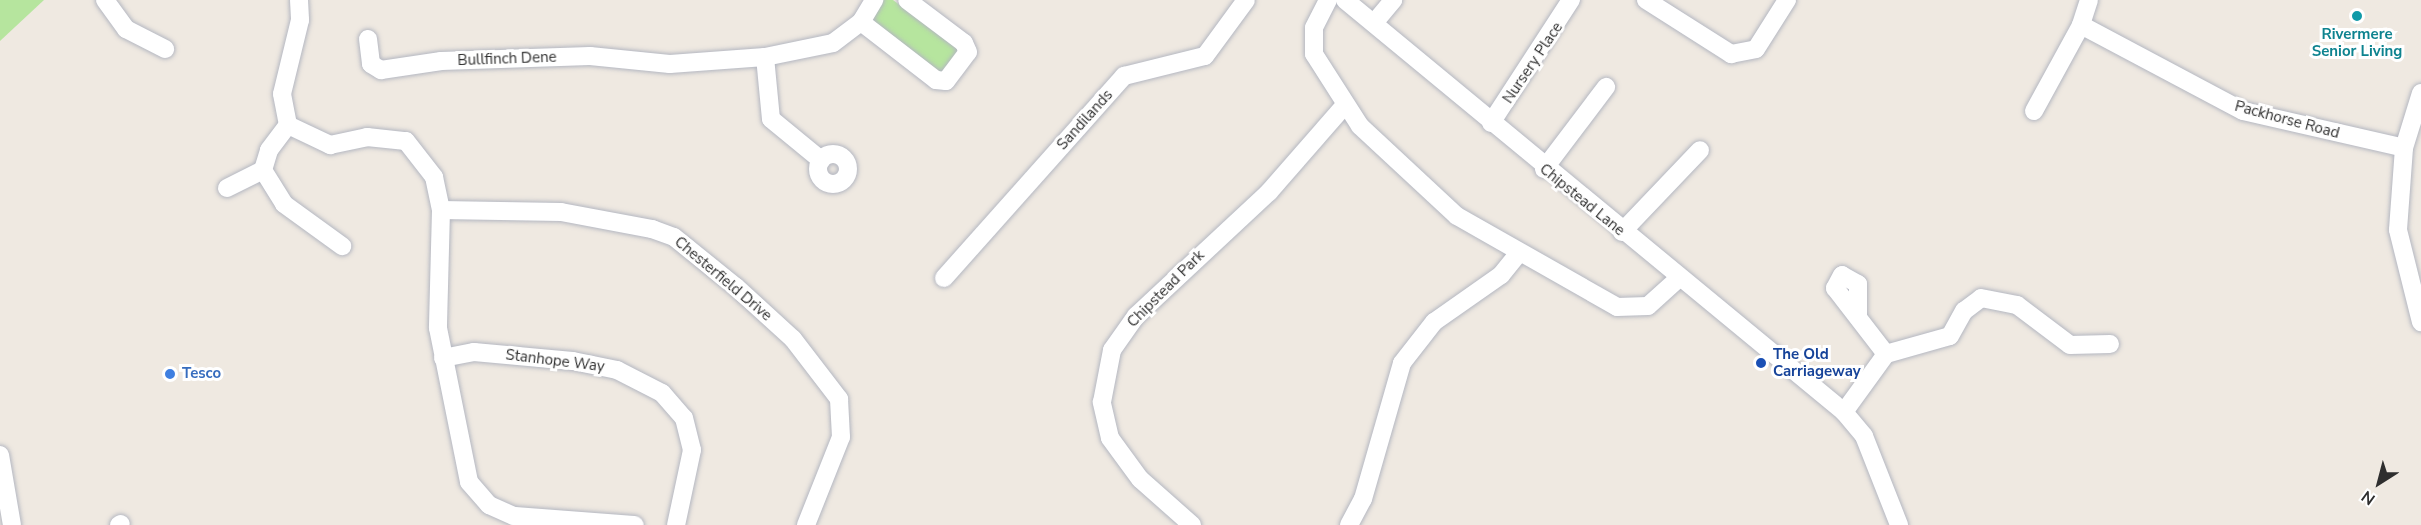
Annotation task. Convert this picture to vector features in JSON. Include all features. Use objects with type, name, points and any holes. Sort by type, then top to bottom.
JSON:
[{"type":"street","points":[[105,0],[126,29],[165,49]]},
{"type":"street","points":[[227,188],[263,170],[269,150],[288,125],[282,94],[300,20],[299,0]]},
{"type":"street","points":[[821,160],[771,119],[765,57],[833,43],[861,22],[874,0]]},
{"type":"street","points":[[861,22],[936,80],[946,81],[968,52],[964,43],[907,0]]},
{"type":"street","name":"Sandilands","points":[[944,278],[1124,76],[1205,56],[1246,0]]},
{"type":"street","points":[[1328,0],[1314,28],[1314,54],[1345,105],[1428,192],[1518,254],[1604,301],[1633,310],[1657,300],[1679,278]]},
{"type":"street","name":"Chipstead Lane","points":[[1345,0],[1544,169],[1844,412],[1864,436],[1899,525]]},
{"type":"street","points":[[1374,23],[1393,0]]},
{"type":"street","name":"Nursery Place","points":[[1491,123],[1571,0]]},
{"type":"street","points":[[1646,0],[1731,54],[1756,49],[1787,0]]},
{"type":"street","points":[[2034,111],[2081,25],[2089,0]]},
{"type":"street","name":"Packhorse Road","points":[[2081,25],[2243,111],[2404,148]]},
{"type":"street","name":"Bullfinch Dene","points":[[368,39],[371,64],[381,70],[441,61],[590,56],[670,64],[765,57]]},
{"type":"street","points":[[1544,169],[1606,87]]},
{"type":"street","points":[[2421,93],[2404,148],[2398,230],[2421,322]]},
{"type":"street","name":"Chipstead Park","points":[[1191,525],[1140,479],[1110,438],[1102,402],[1112,350],[1136,316],[1269,192],[1345,105]]},
{"type":"street","points":[[288,125],[330,145],[367,137],[406,141],[434,177],[441,210],[442,358],[462,464],[489,504],[514,516],[635,525]]},
{"type":"street","points":[[1622,232],[1700,150]]},
{"type":"street","points":[[263,170],[284,204],[342,246]]},
{"type":"street","name":"Chesterfield Drive","points":[[441,210],[527,210],[617,220],[674,237],[729,280],[794,339],[839,399],[841,437],[806,525]]},
{"type":"street","points":[[1349,525],[1363,500],[1402,363],[1434,322],[1500,275],[1518,254]]},
{"type":"street","points":[[1844,412],[1886,354],[1950,336],[1964,311],[1981,298],[2017,305],[2070,345],[2110,344]]},
{"type":"street","points":[[1858,316],[1886,354]]},
{"type":"street","name":"Stanhope Way","points":[[442,358],[474,352],[573,361],[617,370],[662,393],[684,418],[692,450],[676,525]]},
{"type":"street","points":[[0,455],[12,525]]},
{"type":"green space","points":[[0,0],[44,0],[0,41]]},
{"type":"green space","points":[[882,0],[893,0],[961,51],[943,75],[871,20]]},
{"type":"place","name":"Rivermere Senior Living","points":[[2357,16]]},
{"type":"place","name":"The Old Carriageway","points":[[1761,363]]},
{"type":"place","name":"Tesco","points":[[170,374]]}]
